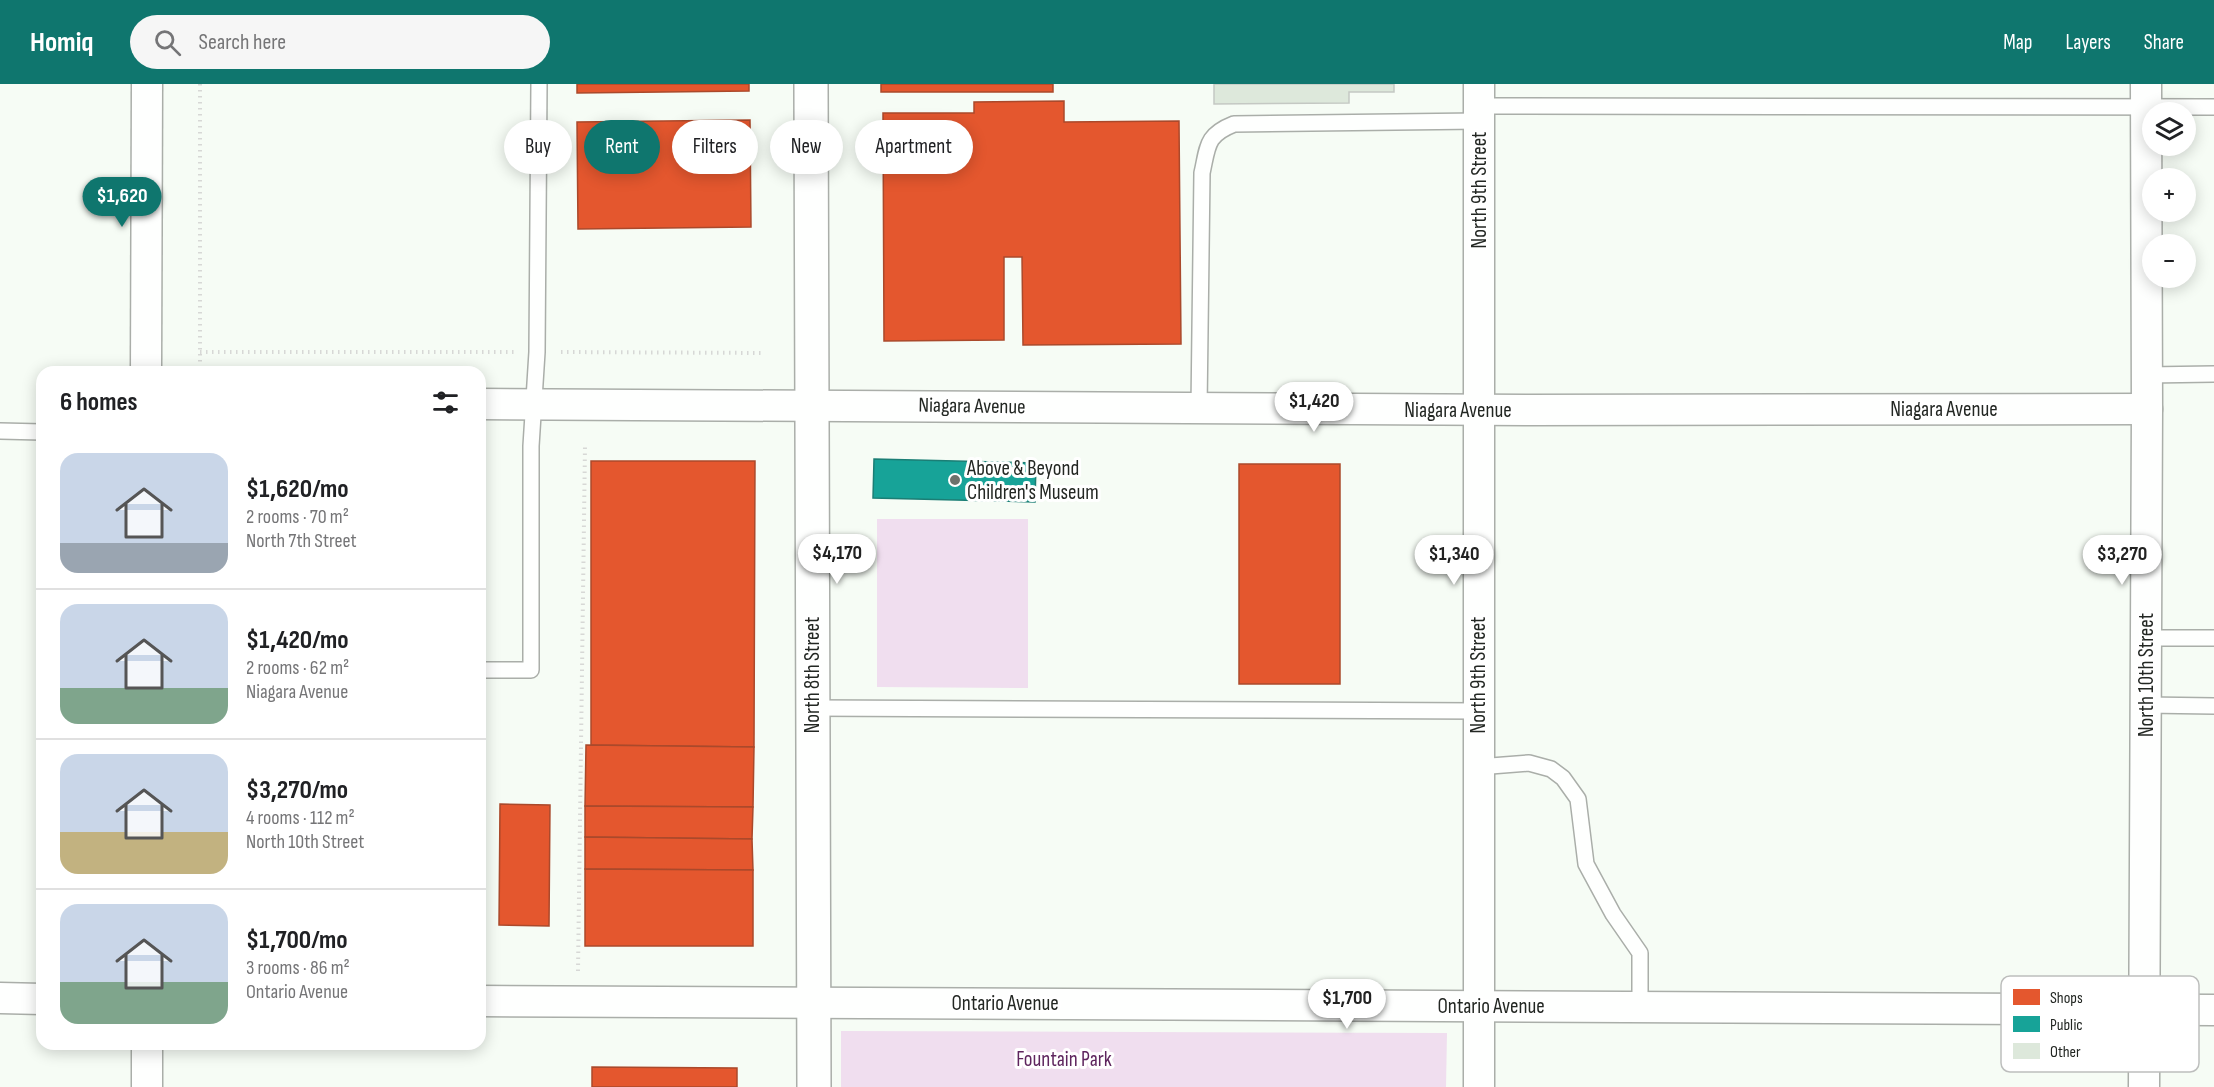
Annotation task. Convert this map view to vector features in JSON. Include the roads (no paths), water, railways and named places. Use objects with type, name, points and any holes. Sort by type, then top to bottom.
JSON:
[{"type":"main road","name":"North 8th Street","points":[[811,84],[814,1087]]},
{"type":"street","points":[[146,366],[147,84]]},
{"type":"street","name":"North 10th Street","points":[[2144,976],[2146,95]]},
{"type":"street","name":"North 9th Street","points":[[1479,103],[1477,410],[1479,1087]]},
{"type":"street","name":"Niagara Avenue","points":[[486,404],[812,404],[1477,410],[2147,409]]},
{"type":"street","points":[[0,998],[36,999]]},
{"type":"street","name":"Ontario Avenue","points":[[486,1001],[2001,1009]]},
{"type":"street","points":[[147,1050],[147,1087]]},
{"type":"lane","points":[[486,670],[531,669],[539,84]]},
{"type":"lane","points":[[1199,408],[1202,174],[1208,145],[1216,131],[1234,124],[1479,103],[2146,95],[2214,107]]},
{"type":"lane","points":[[2147,375],[2214,374]]},
{"type":"lane","points":[[0,431],[36,432]]},
{"type":"lane","points":[[2146,638],[2214,638]]},
{"type":"lane","points":[[2146,705],[2214,706]]},
{"type":"lane","points":[[813,708],[1478,711]]},
{"type":"lane","points":[[1478,766],[1529,763],[1551,769],[1563,778],[1578,799],[1586,864],[1613,914],[1640,953],[1640,1005]]},
{"type":"place","name":"Above & Beyond Children's Museum","points":[[955,480]]},
{"type":"park label","name":"Fountain Park","points":[[1064,1059]]}]
